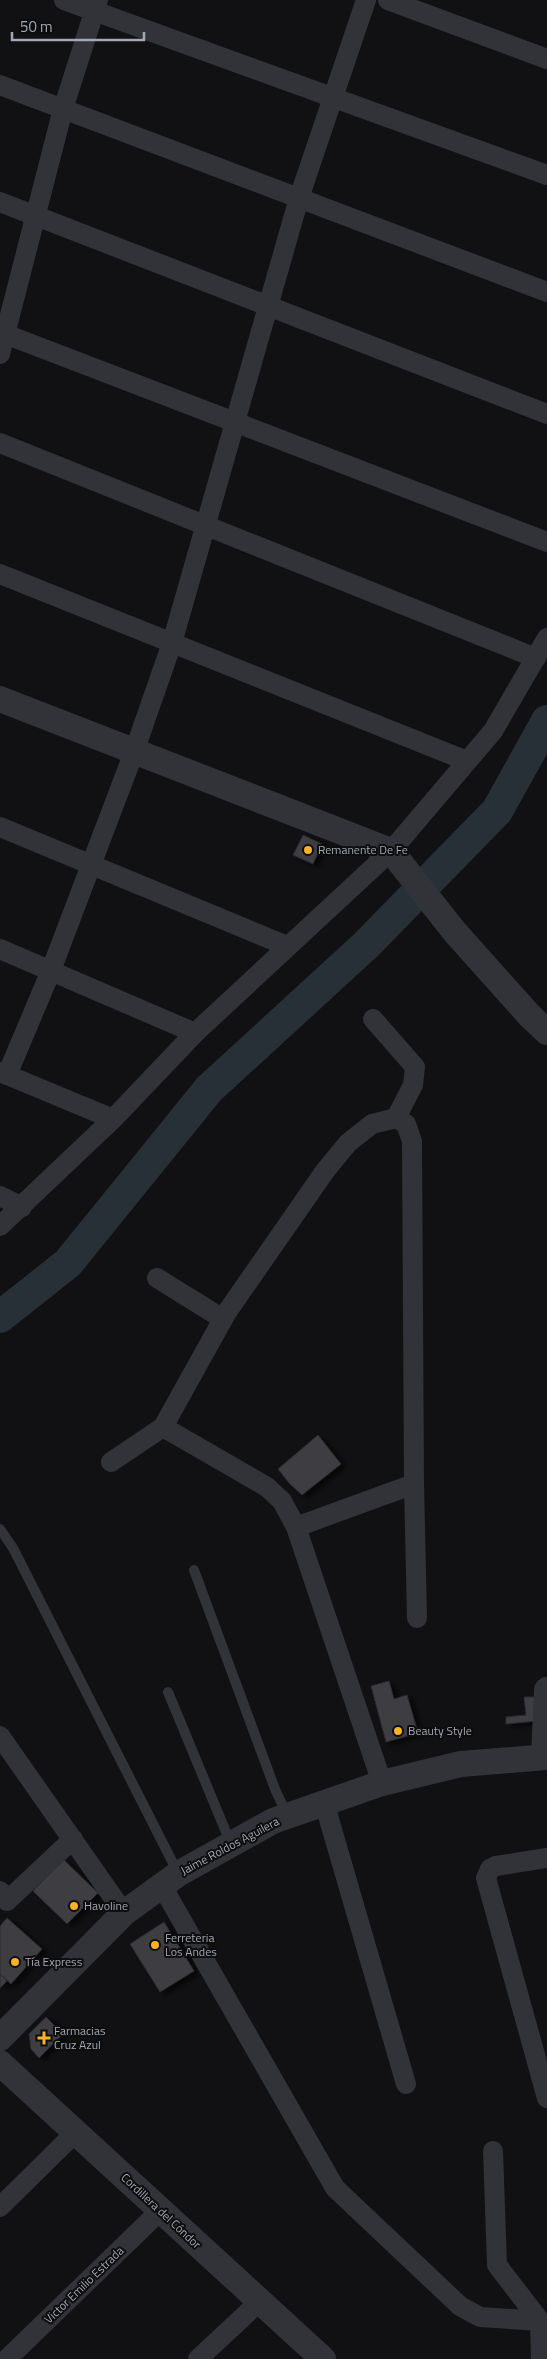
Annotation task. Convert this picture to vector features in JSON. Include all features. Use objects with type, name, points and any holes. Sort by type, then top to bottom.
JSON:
[{"type":"street","points":[[64,0],[96,6],[333,98],[547,175]]},
{"type":"street","points":[[113,1119],[4,1074],[50,973],[134,752],[172,643],[299,198],[366,0]]},
{"type":"street","points":[[388,0],[547,59]]},
{"type":"street","points":[[0,354],[3,333],[36,216],[63,109],[96,6]]},
{"type":"street","points":[[0,85],[547,292]]},
{"type":"street","points":[[0,202],[547,414]]},
{"type":"street","points":[[3,333],[547,542]]},
{"type":"street","points":[[0,444],[536,658]]},
{"type":"street","points":[[0,574],[467,762]]},
{"type":"street","points":[[0,1226],[113,1119],[195,1033],[287,946],[395,855],[493,731],[547,638]]},
{"type":"street","points":[[0,699],[395,855],[454,931],[530,1016],[547,1032]]},
{"type":"street","points":[[0,827],[287,946]]},
{"type":"street","points":[[0,949],[50,973],[195,1033]]},
{"type":"street","points":[[373,1019],[415,1067],[413,1085],[396,1118]]},
{"type":"street","points":[[111,1462],[163,1427],[224,1319],[325,1170],[348,1143],[372,1124],[396,1118],[406,1124],[412,1141],[414,1484],[417,1618]]},
{"type":"street","points":[[0,1196],[22,1206]]},
{"type":"street","points":[[157,1278],[224,1319]]},
{"type":"street","points":[[163,1427],[267,1488],[282,1501],[296,1527],[382,1783]]},
{"type":"street","points":[[296,1527],[414,1484]]},
{"type":"street","points":[[546,1756],[547,1690]]},
{"type":"street","points":[[0,1736],[124,1913]]},
{"type":"street","name":"Jaime Roldos Aguilera","points":[[0,2038],[124,1913],[170,1880],[273,1821],[382,1783],[461,1764],[546,1756]]},
{"type":"street","points":[[324,1802],[406,2084]]},
{"type":"street","points":[[0,1891],[7,1901],[73,1839]]},
{"type":"street","points":[[547,1858],[496,1866],[490,1869],[486,1878],[547,2098]]},
{"type":"street","points":[[170,1880],[335,2188],[460,2306],[480,2317],[540,2321]]},
{"type":"street","name":"Cordillera del Cóndor","points":[[0,2063],[323,2359]]},
{"type":"street","points":[[0,2208],[76,2132]]},
{"type":"street","points":[[493,2151],[497,2265],[540,2321],[541,2359]]},
{"type":"street","name":"Victor Emilio Estrada","points":[[7,2359],[161,2210]]},
{"type":"street","points":[[198,2359],[260,2301]]},
{"type":"lane","points":[[0,1529],[13,1548],[170,1880]]},
{"type":"lane","points":[[194,1570],[275,1789],[287,1816]]},
{"type":"lane","points":[[168,1692],[231,1844]]},
{"type":"building","name":"Remanente De Fe","points":[[303,835],[322,844],[313,864],[293,855]]},
{"type":"building","points":[[318,1435],[341,1464],[302,1495],[278,1469]]},
{"type":"building","points":[[389,1681],[394,1699],[407,1695],[418,1733],[386,1742],[371,1686]]},
{"type":"building","points":[[524,1697],[535,1697],[537,1721],[506,1724],[506,1717],[526,1715]]},
{"type":"building","points":[[64,1860],[98,1893],[67,1924],[33,1891]]},
{"type":"building","name":"Tía Express","points":[[7,1918],[42,1949],[11,1984],[0,1974],[0,1926]]},
{"type":"building","points":[[164,1922],[194,1971],[160,1992],[130,1944]]},
{"type":"building","points":[[0,1974],[7,1981],[0,1988]]},
{"type":"building","name":"Farmacias Cruz Azul","points":[[46,2017],[63,2034],[39,2058],[31,2049],[29,2034]]},
{"type":"waterway","points":[[0,1317],[68,1263],[209,1089],[366,945],[497,811],[547,721]]},
{"type":"place","name":"Remanente De Fe","points":[[308,850]]},
{"type":"place","name":"Beauty Style","points":[[398,1731]]},
{"type":"place","name":"Havoline","points":[[74,1906]]},
{"type":"place","name":"Ferreteria Los Andes","points":[[155,1945]]},
{"type":"place","name":"Tía Express","points":[[15,1962]]},
{"type":"place","name":"Farmacias Cruz Azul","points":[[44,2038]]}]
